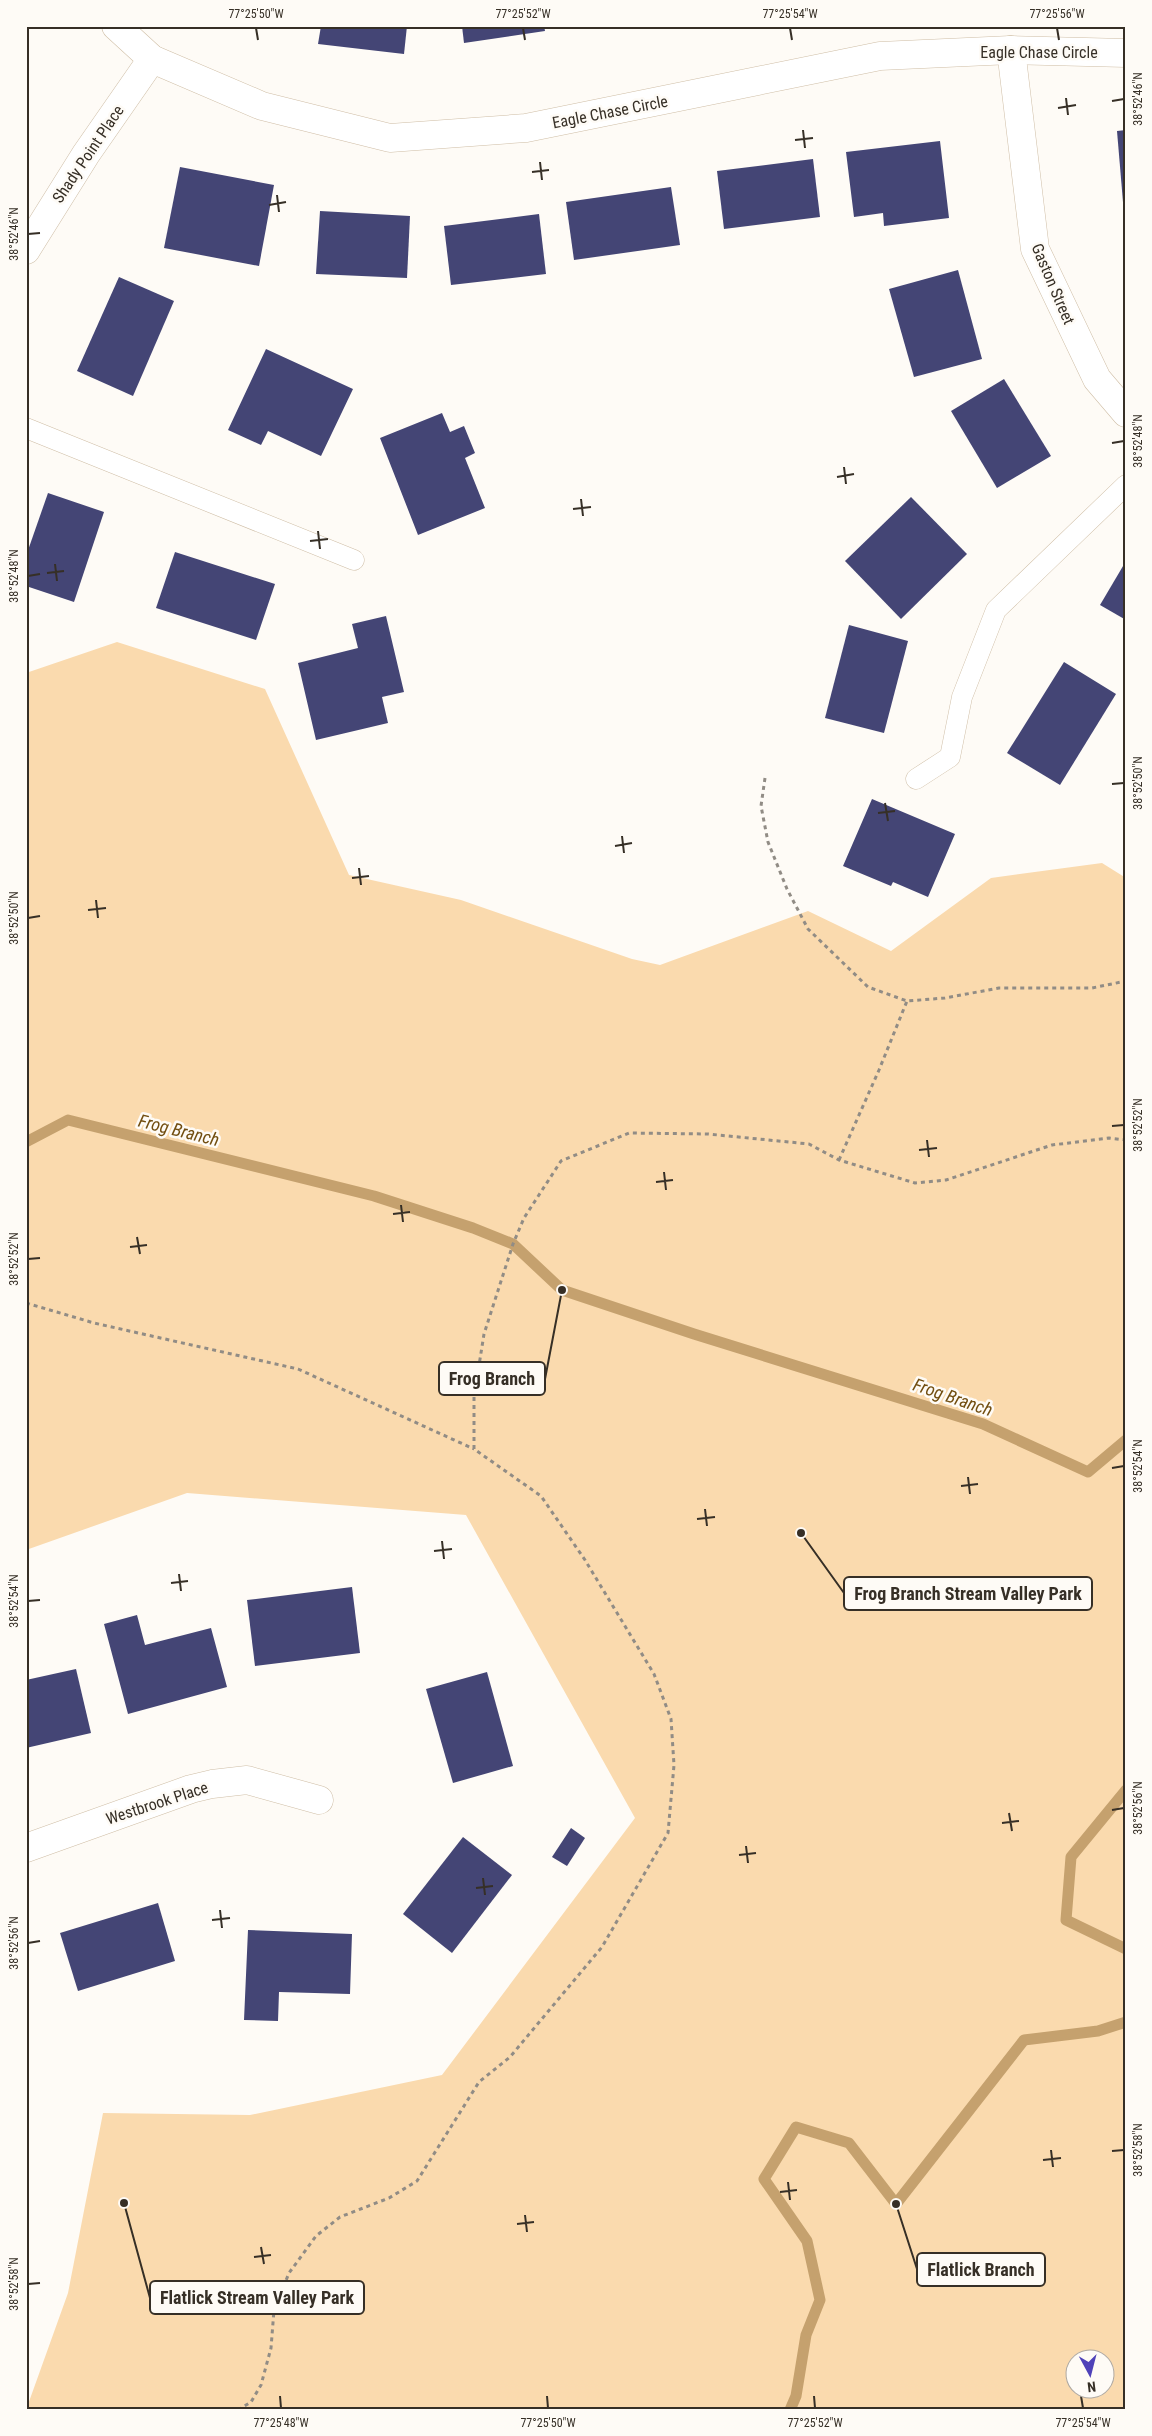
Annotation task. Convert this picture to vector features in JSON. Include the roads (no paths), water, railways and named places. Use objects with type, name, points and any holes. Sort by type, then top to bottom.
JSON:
[{"type":"street","name":"Eagle Chase Circle","points":[[116,26],[152,59],[262,106],[390,138],[526,128],[880,56],[1011,50],[1126,53]]},
{"type":"street","name":"Gaston Street","points":[[1011,50],[1035,249],[1096,379],[1126,413]]},
{"type":"street","name":"Shady Point Place","points":[[26,250],[86,154],[152,59]]},
{"type":"street","name":"Westbrook Place","points":[[26,1848],[191,1789],[212,1784],[247,1780],[318,1800]]},
{"type":"lane","points":[[26,428],[354,560]]},
{"type":"lane","points":[[916,779],[950,757],[962,697],[996,610],[1126,485]]},
{"type":"waterway","name":"Frog Branch","points":[[26,1142],[68,1120],[374,1196],[473,1228],[513,1244],[562,1290],[694,1334],[983,1424],[1088,1472],[1126,1440]]},
{"type":"waterway","points":[[1126,1790],[1071,1857],[1066,1920],[1126,1949]]},
{"type":"waterway","points":[[790,2410],[796,2396],[806,2335],[820,2300],[807,2241],[764,2179],[796,2127],[849,2143],[896,2204],[1024,2040],[1098,2031],[1126,2022]]},
{"type":"place","name":"Frog Branch","points":[[562,1290]]},
{"type":"place","name":"Frog Branch Stream Valley Park","points":[[801,1533]]},
{"type":"place","name":"Flatlick Stream Valley Park","points":[[124,2203]]},
{"type":"place","name":"Flatlick Branch","points":[[896,2204]]}]
